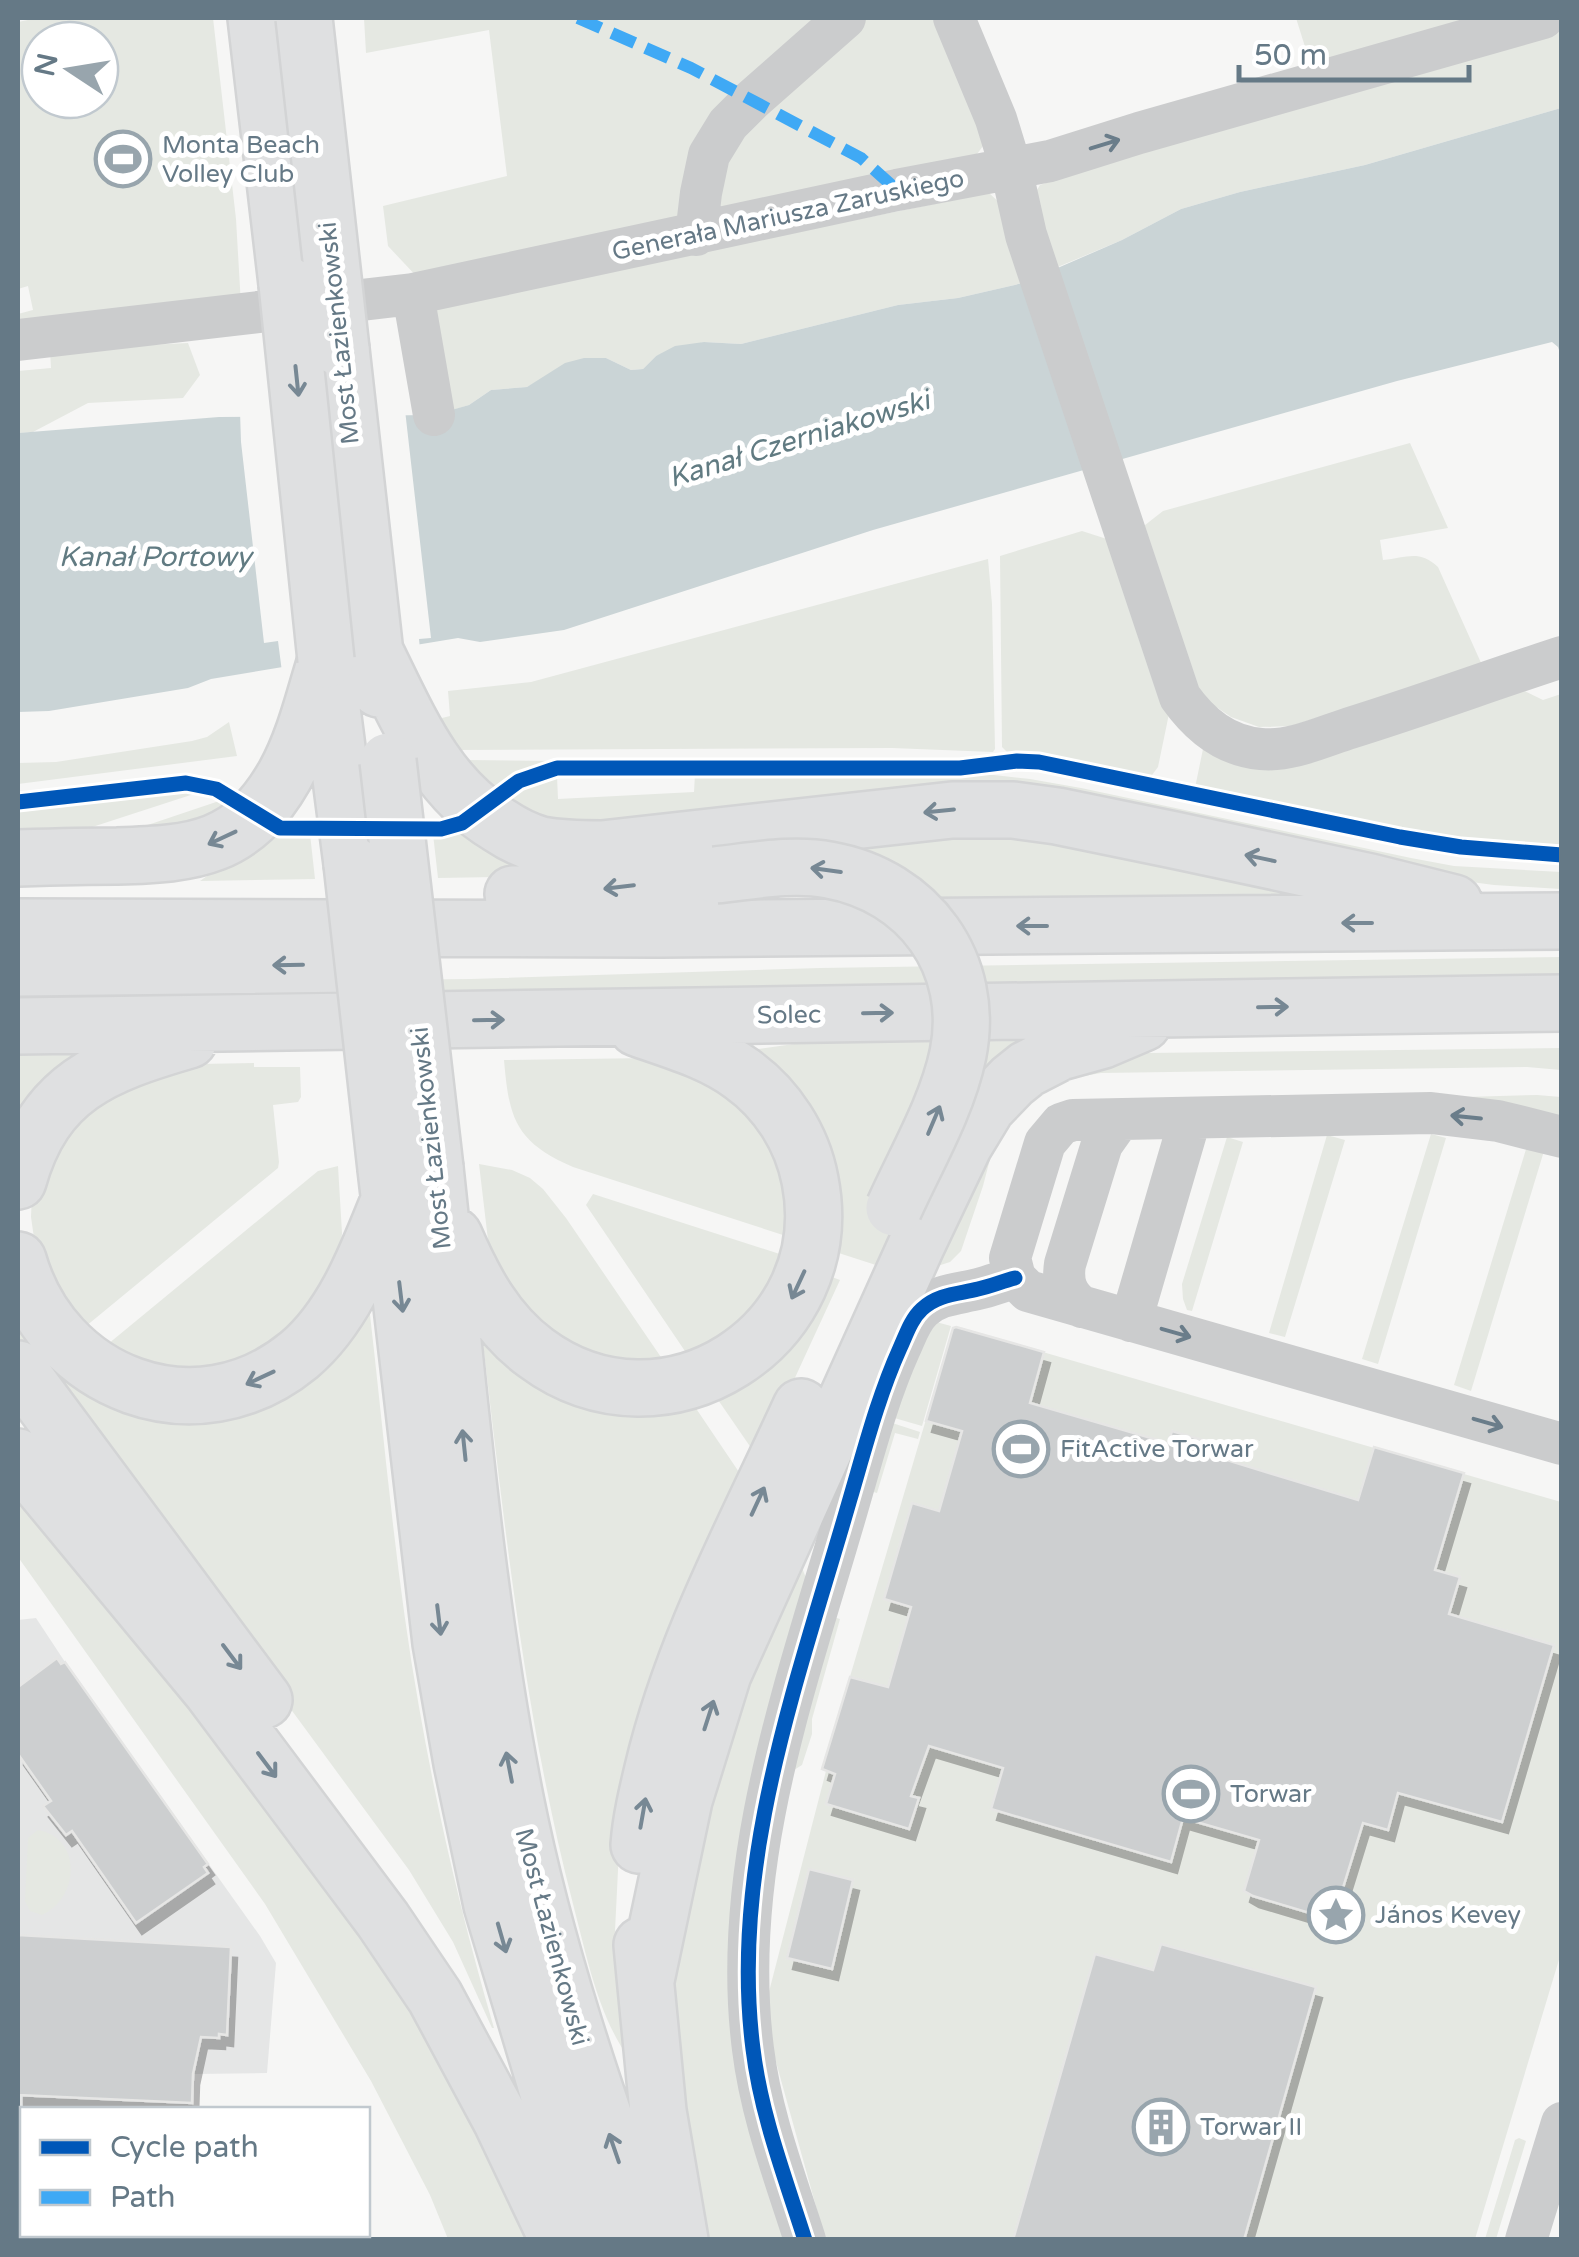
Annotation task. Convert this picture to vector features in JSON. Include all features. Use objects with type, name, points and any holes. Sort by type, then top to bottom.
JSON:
[{"type":"main road","name":"Most Łazienkowski","points":[[256,18],[287,284],[350,656]]},
{"type":"main road","name":"Most Łazienkowski","points":[[304,18],[350,656],[352,864],[474,1535],[516,1802],[566,2000],[647,2240]]},
{"type":"main road","points":[[18,858],[168,855],[203,847],[239,830],[264,805],[284,775],[350,656],[458,794],[483,816],[536,844],[602,849],[952,810],[1013,810],[1370,882],[1543,922]]},
{"type":"main road","points":[[279,926],[391,898],[580,891],[781,868],[825,869],[885,889],[904,901],[939,941],[956,980],[961,1018],[957,1058],[735,1598],[723,1674],[695,1761],[658,1919],[646,1980],[650,2046],[680,2240]]},
{"type":"main road","points":[[18,927],[662,929],[1543,922]]},
{"type":"main road","points":[[39,968],[495,962],[588,950],[662,929]]},
{"type":"main road","name":"Solec","points":[[18,1026],[1562,1004]]},
{"type":"main road","points":[[735,1598],[987,1107],[1027,1069],[1060,1052],[1103,1040],[1176,1009]]},
{"type":"main road","points":[[18,1260],[32,1300],[61,1341],[107,1375],[148,1390],[185,1395],[235,1388],[256,1381],[300,1354],[320,1334],[412,1183],[502,1321],[523,1343],[565,1371],[617,1387],[641,1388],[668,1386],[719,1370],[757,1344],[772,1328],[803,1276],[812,1245],[814,1214],[801,1149],[784,1117],[744,1075],[688,1046],[605,1017]]},
{"type":"main road","points":[[18,1181],[24,1159],[44,1120],[64,1098],[96,1074],[119,1062],[252,1022]]},
{"type":"main road","name":"Most Łazienkowski","points":[[412,1183],[441,1642],[462,1763],[492,1905],[597,2240]]},
{"type":"main road","points":[[18,1369],[157,1593],[210,1690],[383,1920],[435,1997],[501,2120],[558,2240]]},
{"type":"main road","points":[[18,1457],[157,1593]]},
{"type":"street","points":[[696,234],[709,154],[728,124],[846,18]]},
{"type":"street","points":[[954,18],[996,120],[1026,235],[1180,697],[1204,726],[1244,747],[1265,750],[1294,746],[1562,656]]},
{"type":"street","name":"Generała Mariusza Zaruskiego","points":[[18,340],[414,294],[1050,161],[1543,18]]},
{"type":"street","points":[[414,294],[434,415]]},
{"type":"street","points":[[1562,1137],[1498,1121],[1431,1114],[1072,1120],[1061,1124],[1045,1143],[1012,1250],[1011,1268],[1014,1278],[1028,1292],[1562,1444]]},
{"type":"street","points":[[1130,1320],[1190,1119]]},
{"type":"street","points":[[1082,1307],[1064,1284],[1065,1264],[1102,1144],[1119,1120]]},
{"type":"street","points":[[806,2240],[765,2115],[752,2047],[749,1944],[765,1808],[882,1386],[908,1330],[924,1306],[941,1296],[1014,1278]]},
{"type":"street","points":[[1526,2240],[1562,2123]]},
{"type":"shaded area","name":"Monta Beach Volley Club","points":[[213,18],[236,219],[241,305],[18,326],[18,314],[33,310],[28,286],[18,289],[18,22],[20,120],[120,120],[120,20],[28,20]]},
{"type":"shaded area","points":[[364,18],[931,18],[950,31],[986,142],[977,154],[419,279],[388,246],[383,206],[507,176],[489,30],[366,53]]},
{"type":"shaded area","points":[[1296,18],[1485,18],[1312,69]]},
{"type":"shaded area","points":[[1561,19],[1561,108],[1365,165],[1181,209],[1122,240],[1053,269],[1031,200],[1040,185]]},
{"type":"shaded area","points":[[989,193],[1003,206],[1023,283],[958,298],[898,305],[741,344],[704,342],[656,356],[643,369],[631,370],[606,358],[527,387],[491,390],[469,405],[446,412],[425,306]]},
{"type":"shaded area","points":[[188,343],[200,375],[183,398],[88,403],[33,432],[18,433],[18,371],[51,368],[50,350]]},
{"type":"shaded area","points":[[1410,443],[1448,528],[1380,540],[1383,560],[1418,556],[1438,567],[1482,665],[1291,726],[1259,727],[1231,717],[1206,700],[1186,671],[1140,529],[1163,511]]},
{"type":"shaded area","points":[[1082,531],[1110,540],[1170,709],[1158,767],[1145,778],[1010,755],[1002,747],[1000,556]]},
{"type":"shaded area","points":[[988,559],[993,752],[892,748],[446,747],[442,718],[450,716],[448,691],[531,682]]},
{"type":"shaded area","points":[[1510,684],[1543,700],[1561,694],[1561,848],[1423,835],[1197,788],[1203,749]]},
{"type":"shaded area","points":[[229,722],[237,756],[18,784],[18,763],[56,762],[192,741],[207,737]]},
{"type":"shaded area","points":[[467,760],[558,761],[521,775],[489,797]]},
{"type":"shaded area","points":[[873,773],[1030,779],[1454,866],[1561,872],[1561,889],[1418,875],[1067,801],[572,831],[500,803],[534,782],[557,776],[558,799],[694,792],[695,774]]},
{"type":"shaded area","points":[[171,789],[200,792],[80,831],[18,832],[18,809]]},
{"type":"shaded area","points":[[225,799],[238,807],[227,815],[118,835]]},
{"type":"shaded area","points":[[1011,828],[1345,894],[940,914],[825,851]]},
{"type":"shaded area","points":[[272,830],[310,834],[315,879],[200,881]]},
{"type":"shaded area","points":[[463,830],[549,876],[438,878],[433,834]]},
{"type":"shaded area","points":[[18,952],[192,982],[1561,957],[1562,977],[18,999]]},
{"type":"shaded area","points":[[1032,1036],[882,1267],[554,1158],[538,1148],[519,1126],[509,1098],[504,1060],[756,1053],[758,1049],[822,1040]]},
{"type":"shaded area","points":[[1561,1048],[1561,1070],[1527,1067],[1101,1073],[1061,1080],[1037,1092],[996,1136],[961,1251],[950,1262],[922,1271],[969,1169],[1036,1085],[1131,1054]]},
{"type":"shaded area","points":[[97,1051],[18,1132],[18,1052]]},
{"type":"shaded area","points":[[254,1063],[254,1067],[300,1067],[298,1102],[273,1105],[278,1168],[23,1378],[18,1377],[18,1240],[34,1238],[32,1193],[81,1105],[199,1064]]},
{"type":"shaded area","points":[[1464,1097],[1561,1097],[1561,1116]]},
{"type":"shaded area","points":[[1431,1134],[1446,1138],[1378,1364],[1362,1359]]},
{"type":"shaded area","points":[[1327,1135],[1345,1140],[1285,1337],[1269,1333]]},
{"type":"shaded area","points":[[1227,1137],[1243,1142],[1192,1311],[1187,1310],[1182,1284]]},
{"type":"shaded area","points":[[1527,1146],[1544,1151],[1471,1391],[1454,1385]]},
{"type":"shaded area","points":[[479,1164],[512,1170],[543,1189],[667,1366],[629,1368],[548,1338],[494,1264]]},
{"type":"shaded area","points":[[338,1166],[341,1247],[328,1283],[274,1348],[185,1375],[102,1349],[318,1171]]},
{"type":"shaded area","points":[[593,1194],[789,1257],[772,1295],[691,1360],[586,1205]]},
{"type":"shaded area","points":[[824,1274],[840,1280],[758,1458],[714,1394]]},
{"type":"shaded area","points":[[368,1297],[419,1707],[452,1869],[494,2028],[453,1942],[409,1870],[54,1387],[69,1375],[148,1411]]},
{"type":"shaded area","points":[[925,1319],[951,1326],[922,1426],[884,1415]]},
{"type":"shaded area","points":[[481,1326],[691,1401],[747,1484],[619,1850],[614,1951],[626,2054],[607,2019],[594,1981],[541,1761],[517,1616]]},
{"type":"shaded area","name":"Torwar","points":[[956,1327],[1561,1502],[1561,1953],[1475,2239],[825,2239],[763,2015],[826,1771],[823,1768]]},
{"type":"shaded area","points":[[883,1420],[920,1432],[918,1439],[895,1433],[877,1493],[863,1489]]},
{"type":"shaded area","points":[[18,1486],[369,1928],[543,2239],[448,2239],[430,2195],[371,2081],[265,1904],[18,1557]]},
{"type":"shaded area","points":[[797,1555],[806,1578],[739,1932],[796,2239],[702,2240],[696,2218],[674,2006],[694,1826]]},
{"type":"shaded area","points":[[827,1615],[840,1619],[812,1719],[812,1734],[802,1765],[794,1770]]},
{"type":"shaded area","points":[[36,1618],[276,1963],[267,2073],[194,2074],[192,2107],[20,2107],[20,2172],[18,2172],[18,1620]]},
{"type":"shaded area","points":[[38,1830],[63,1844],[71,1869],[64,1895],[42,1915],[30,1911],[25,1901],[28,1838]]},
{"type":"shaded area","points":[[1515,2140],[1526,2141],[1496,2239],[1485,2239]]},
{"type":"water","name":"Kanał Portowy","points":[[1561,108],[1561,356],[1552,342],[1397,381],[873,530],[564,630],[480,642],[458,638],[211,679],[188,688],[49,711],[18,712],[18,433],[219,417],[434,415],[469,405],[491,390],[527,387],[565,363],[584,358],[606,358],[631,370],[643,369],[675,346],[704,342],[741,344],[898,305],[958,298],[1023,283],[1122,240],[1181,209],[1365,165]]},
{"type":"pier","points":[[405,410],[431,638],[419,639],[420,649],[282,672],[278,641],[264,643],[240,411]]},
{"type":"building","name":"Torwar","points":[[956,1327],[1044,1352],[1030,1403],[1168,1443],[1172,1431],[1223,1446],[1220,1458],[1358,1500],[1374,1447],[1464,1473],[1435,1570],[1460,1577],[1449,1614],[1554,1645],[1502,1822],[1398,1793],[1388,1830],[1363,1823],[1333,1920],[1244,1891],[1259,1840],[1183,1818],[1171,1862],[991,1809],[1003,1768],[929,1746],[911,1796],[919,1798],[909,1829],[826,1804],[835,1774],[822,1769],[850,1677],[888,1687],[911,1607],[884,1599],[912,1503],[939,1511],[962,1431],[926,1421]]},
{"type":"building","points":[[57,1658],[61,1664],[65,1662],[208,1864],[204,1867],[208,1873],[136,1923],[72,1831],[66,1835],[43,1806],[51,1801],[18,1754],[18,1687]]},
{"type":"building","points":[[809,1869],[853,1880],[832,1969],[787,1958]]},
{"type":"building","points":[[18,1935],[231,1947],[227,2035],[201,2037],[192,2103],[18,2095]]},
{"type":"building","name":"Torwar II","points":[[1161,1944],[1316,1987],[1244,2240],[1013,2240],[1095,1954],[1153,1970]]},
{"type":"marked path","points":[[578,18],[691,68],[861,158],[897,190]]},
{"type":"cycle path","points":[[18,802],[186,783],[216,789],[280,828],[441,829],[462,823],[519,781],[557,768],[960,768],[1017,761],[1039,762],[1400,837],[1461,847],[1562,855]]},
{"type":"cycle path","points":[[805,2240],[762,2098],[753,2049],[748,1979],[751,1909],[773,1771],[872,1423],[909,1327],[918,1313],[935,1300],[1015,1278]]},
{"type":"place","name":"Monta Beach Volley Club","points":[[123,159]]},
{"type":"place","name":"FitActive Torwar","points":[[1021,1449]]},
{"type":"place","name":"Torwar","points":[[1191,1794]]},
{"type":"place","name":"János Kevey","points":[[1336,1915]]},
{"type":"place","name":"Torwar II","points":[[1161,2127]]},
{"type":"water label","name":"Kanał Czerniakowski","points":[[799,439]]}]
